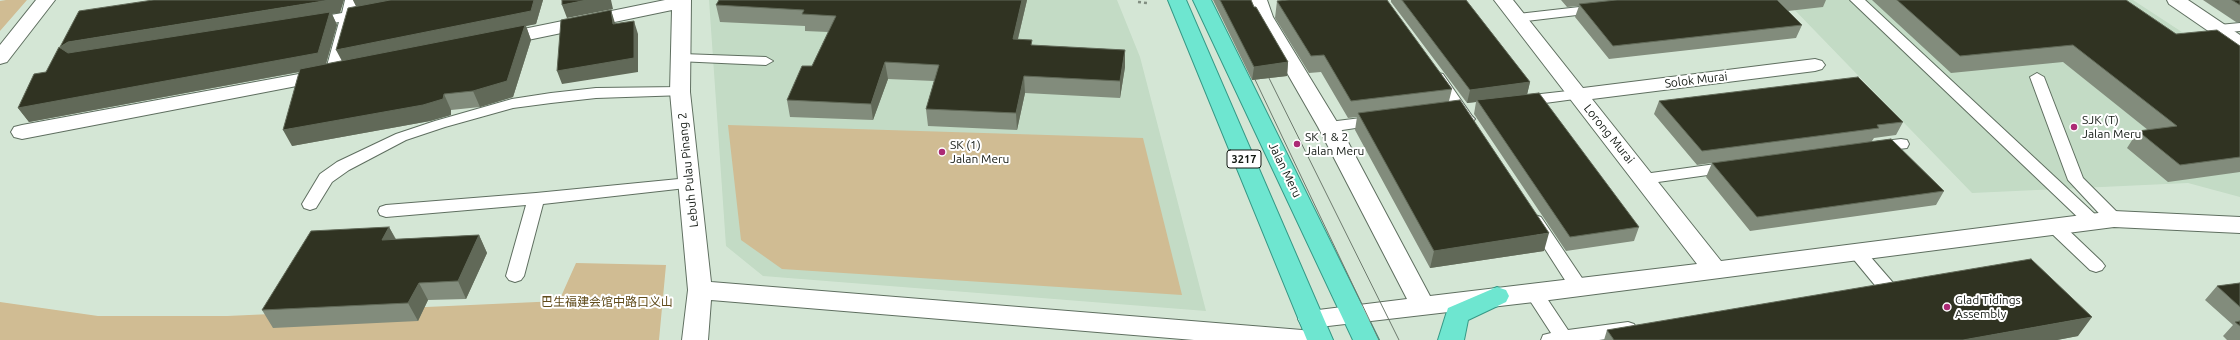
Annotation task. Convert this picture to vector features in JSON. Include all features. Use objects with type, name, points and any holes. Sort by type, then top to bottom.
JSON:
[{"type":"highway","name":"3217","points":[[1177,0],[1311,333]]},
{"type":"highway","name":"Jalan Meru","points":[[1202,0],[1366,340]]},
{"type":"highway","points":[[1451,340],[1457,315],[1497,296]]},
{"type":"street","points":[[0,58],[46,0]]},
{"type":"street","points":[[1258,0],[1264,17],[1329,127],[1424,305]]},
{"type":"street","name":"Lorong Murai","points":[[1503,0],[1714,269]]},
{"type":"street","points":[[2176,0],[2240,44]]},
{"type":"street","points":[[480,43],[682,1]]},
{"type":"street","name":"Lebuh Pulau Pinang 2","points":[[682,1],[682,58],[680,92],[700,290],[695,340]]},
{"type":"street","name":"Solok Murai","points":[[1577,95],[1815,65]]},
{"type":"street","points":[[22,132],[355,69]]},
{"type":"street","points":[[700,290],[983,312],[1311,333],[1354,314],[1497,296],[1534,293],[1578,286],[2104,221],[2201,222],[2240,225]]},
{"type":"lane","points":[[332,74],[349,17],[352,0]]},
{"type":"lane","points":[[1857,0],[2104,221]]},
{"type":"lane","points":[[1518,18],[1612,8]]},
{"type":"lane","points":[[302,24],[378,11]]},
{"type":"lane","points":[[2218,29],[2240,27]]},
{"type":"lane","points":[[682,58],[766,61]]},
{"type":"lane","points":[[1428,64],[1474,129]]},
{"type":"lane","points":[[2038,76],[2076,180],[2104,221]]},
{"type":"lane","points":[[310,204],[326,178],[342,166],[402,137],[440,124],[512,104],[550,98],[596,93],[680,92]]},
{"type":"lane","points":[[1507,103],[1577,95]]},
{"type":"lane","points":[[1445,111],[1476,107]]},
{"type":"lane","points":[[1329,127],[1391,119]]},
{"type":"lane","points":[[1862,149],[1901,144]]},
{"type":"lane","points":[[1644,179],[1745,165]]},
{"type":"lane","points":[[386,211],[536,199],[689,183]]},
{"type":"lane","points":[[515,276],[536,199]]},
{"type":"lane","points":[[1526,207],[1578,286]]},
{"type":"lane","points":[[2054,227],[2096,266]]},
{"type":"lane","points":[[1856,251],[1889,290],[1866,294]]},
{"type":"lane","points":[[1534,293],[1560,339],[1641,327]]},
{"type":"path","points":[[1138,2],[1147,3]]},
{"type":"shaded area","name":"SK (1) Jalan Meru","points":[[709,0],[1117,0],[1140,57],[1206,311],[763,276],[726,246]]},
{"type":"shaded area","name":"SJK (T) Jalan Meru","points":[[1785,0],[2133,0],[2240,70],[2240,197],[2188,183],[1972,193]]},
{"type":"green space","points":[[27,0],[0,31],[0,1]]},
{"type":"green space","points":[[728,125],[1143,138],[1182,295],[782,269],[741,240]]},
{"type":"green space","name":"巴生福建会馆中路口义山","points":[[576,263],[666,265],[659,340],[0,340],[0,302],[98,316],[227,316],[559,301]]},
{"type":"building","points":[[153,0],[330,0],[68,42],[60,47],[79,11]]},
{"type":"building","points":[[390,0],[534,0],[531,11],[336,50],[348,8]]},
{"type":"building","points":[[562,0],[587,0],[562,5]]},
{"type":"building","points":[[719,0],[1022,0],[1013,39],[1032,40],[1031,45],[1125,50],[1120,81],[1024,76],[1016,113],[926,109],[939,65],[885,62],[871,104],[787,100],[802,66],[812,66],[836,16],[802,14],[804,10],[716,5]]},
{"type":"building","points":[[1220,0],[1251,0],[1288,62],[1254,67]]},
{"type":"building","points":[[1387,0],[1452,89],[1351,101],[1324,55],[1311,56],[1277,1]]},
{"type":"building","points":[[1402,0],[1466,0],[1530,82],[1470,90]]},
{"type":"building","points":[[1616,0],[1777,0],[1802,25],[1613,46],[1579,4]]},
{"type":"building","points":[[1897,0],[2126,0],[2176,34],[2217,30],[2240,46],[2240,157],[2180,165],[2138,131],[2177,126],[2073,45],[1960,56]]},
{"type":"building","points":[[2232,0],[2240,0],[2240,5]]},
{"type":"building","points":[[611,10],[613,24],[634,21],[634,58],[557,71],[561,20]]},
{"type":"building","points":[[330,12],[318,53],[18,108],[34,74],[46,72],[59,47],[68,53]]},
{"type":"building","points":[[525,25],[507,81],[473,91],[444,94],[443,99],[423,105],[283,130],[300,69]]},
{"type":"building","points":[[1858,77],[1903,122],[1877,125],[1879,128],[1702,151],[1659,101]]},
{"type":"building","points":[[1539,93],[1639,227],[1570,237],[1477,100]]},
{"type":"building","points":[[1460,100],[1549,233],[1434,251],[1358,113]]},
{"type":"building","points":[[1891,139],[1944,191],[1757,217],[1712,163]]},
{"type":"building","points":[[389,227],[382,240],[479,235],[458,281],[419,283],[408,303],[262,310],[311,231]]},
{"type":"building","points":[[2031,259],[2092,317],[1963,340],[1614,340],[1607,330]]},
{"type":"building","points":[[2240,283],[2240,307],[2217,286]]},
{"type":"building","points":[[2240,321],[2240,326],[2235,322]]},
{"type":"tram line","points":[[1264,68],[1399,340]]},
{"type":"tram line","points":[[1250,69],[1379,340]]},
{"type":"place","name":"SJK (T) Jalan Meru","points":[[2074,127]]},
{"type":"place","name":"SK 1 & 2 Jalan Meru","points":[[1297,144]]},
{"type":"place","name":"SK (1) Jalan Meru","points":[[942,152]]},
{"type":"place","name":"Glad Tidings Assembly","points":[[1947,307]]}]
